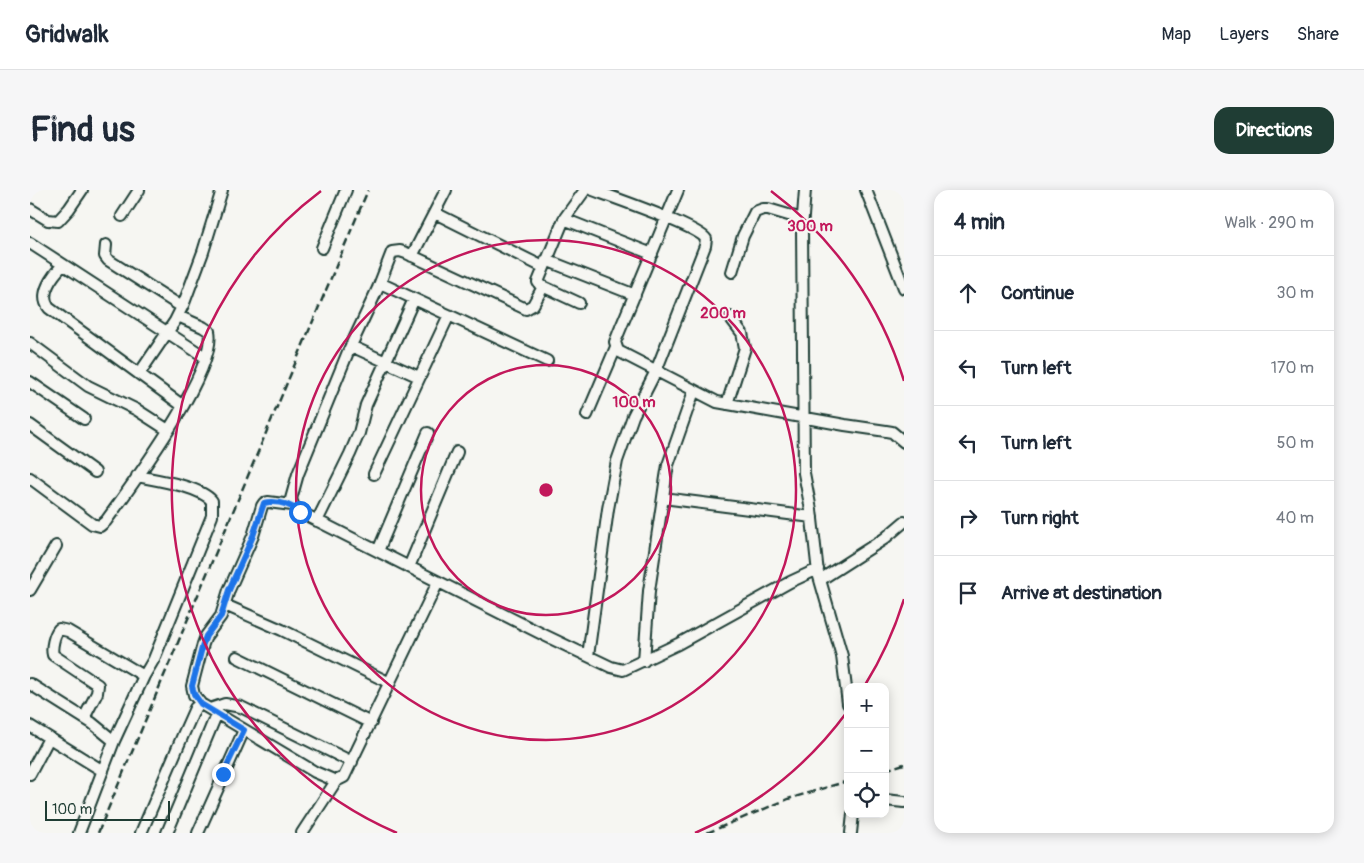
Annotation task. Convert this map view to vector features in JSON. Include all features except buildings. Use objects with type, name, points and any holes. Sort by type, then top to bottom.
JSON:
[{"type":"street","points":[[30,209],[52,221],[58,221],[82,190]]},
{"type":"street","points":[[122,216],[139,190]]},
{"type":"street","points":[[322,248],[346,190]]},
{"type":"street","points":[[412,256],[446,190]]},
{"type":"street","points":[[579,303],[543,287],[538,282],[544,263],[564,219],[585,190]]},
{"type":"street","points":[[588,656],[608,509],[617,461],[633,416],[656,371],[706,243],[705,236],[700,232],[593,190]]},
{"type":"street","points":[[587,415],[678,190]]},
{"type":"street","points":[[805,190],[802,219],[804,474],[820,580],[842,656],[845,683]]},
{"type":"street","points":[[866,190],[904,288]]},
{"type":"street","points":[[139,374],[180,311],[203,252],[219,192]]},
{"type":"street","points":[[732,272],[743,236],[755,212],[763,208],[802,219]]},
{"type":"street","points":[[435,213],[544,263],[635,295]]},
{"type":"street","points":[[564,219],[652,254]]},
{"type":"street","points":[[30,243],[205,357]]},
{"type":"street","points":[[30,478],[92,524],[100,526],[106,521],[183,406],[198,378],[209,345],[209,331],[108,260],[105,256],[106,245]]},
{"type":"street","points":[[292,505],[291,494],[298,474],[392,252],[400,251],[412,256],[526,309],[533,305],[543,287]]},
{"type":"street","points":[[63,265],[50,281],[45,299],[48,308],[183,406]]},
{"type":"street","points":[[380,283],[547,361]]},
{"type":"street","points":[[317,521],[354,444],[366,405],[414,299]]},
{"type":"street","points":[[374,474],[449,315]]},
{"type":"street","points":[[727,404],[745,348],[742,333],[730,317]]},
{"type":"street","points":[[31,345],[88,386],[137,410],[168,430]]},
{"type":"street","points":[[351,346],[419,376]]},
{"type":"street","points":[[616,347],[621,353],[717,402],[892,432],[904,442]]},
{"type":"street","points":[[30,382],[84,418]]},
{"type":"street","points":[[644,661],[649,591],[668,465],[694,391]]},
{"type":"street","points":[[30,426],[95,472]]},
{"type":"street","points":[[378,552],[428,433]]},
{"type":"street","points":[[409,567],[457,452]]},
{"type":"street","points":[[79,833],[114,741],[144,676],[154,660],[186,583],[207,531],[213,507],[209,497],[201,493],[159,480],[137,476]]},
{"type":"street","points":[[663,498],[812,517]]},
{"type":"street","points":[[336,781],[315,772],[244,730],[210,709],[194,694],[193,680],[206,636],[219,620],[229,590],[253,536],[264,503],[275,502],[292,505],[300,512],[317,521],[438,582],[610,667],[623,670],[644,661],[790,582],[818,569]]},
{"type":"street","points":[[820,580],[884,539],[904,522]]},
{"type":"street","points":[[30,590],[56,546]]},
{"type":"street","points":[[302,833],[336,781],[344,777],[438,582]]},
{"type":"street","points":[[225,606],[282,630],[390,683]]},
{"type":"street","points":[[84,718],[97,694],[98,685],[53,655],[52,650],[58,629],[68,631],[144,676]]},
{"type":"street","points":[[237,657],[371,723]]},
{"type":"street","points":[[30,684],[84,718],[114,741]]},
{"type":"street","points":[[141,833],[195,708],[210,709],[225,704],[241,706],[352,762]]},
{"type":"street","points":[[167,833],[210,709]]},
{"type":"street","points":[[30,726],[103,771]]},
{"type":"street","points":[[198,833],[244,730]]},
{"type":"street","points":[[30,774],[49,738]]},
{"type":"street","points":[[889,800],[904,802]]},
{"type":"street","points":[[851,833],[853,818]]},
{"type":"railway","points":[[98,833],[368,190]]},
{"type":"railway","points":[[889,769],[904,764]]},
{"type":"railway","points":[[707,833],[788,799],[844,782]]},
{"type":"route","points":[[223,774],[244,730],[201,704],[194,694],[192,686],[200,654],[206,636],[219,620],[224,610],[229,590],[253,536],[264,503],[275,502],[292,505],[300,512]]}]
